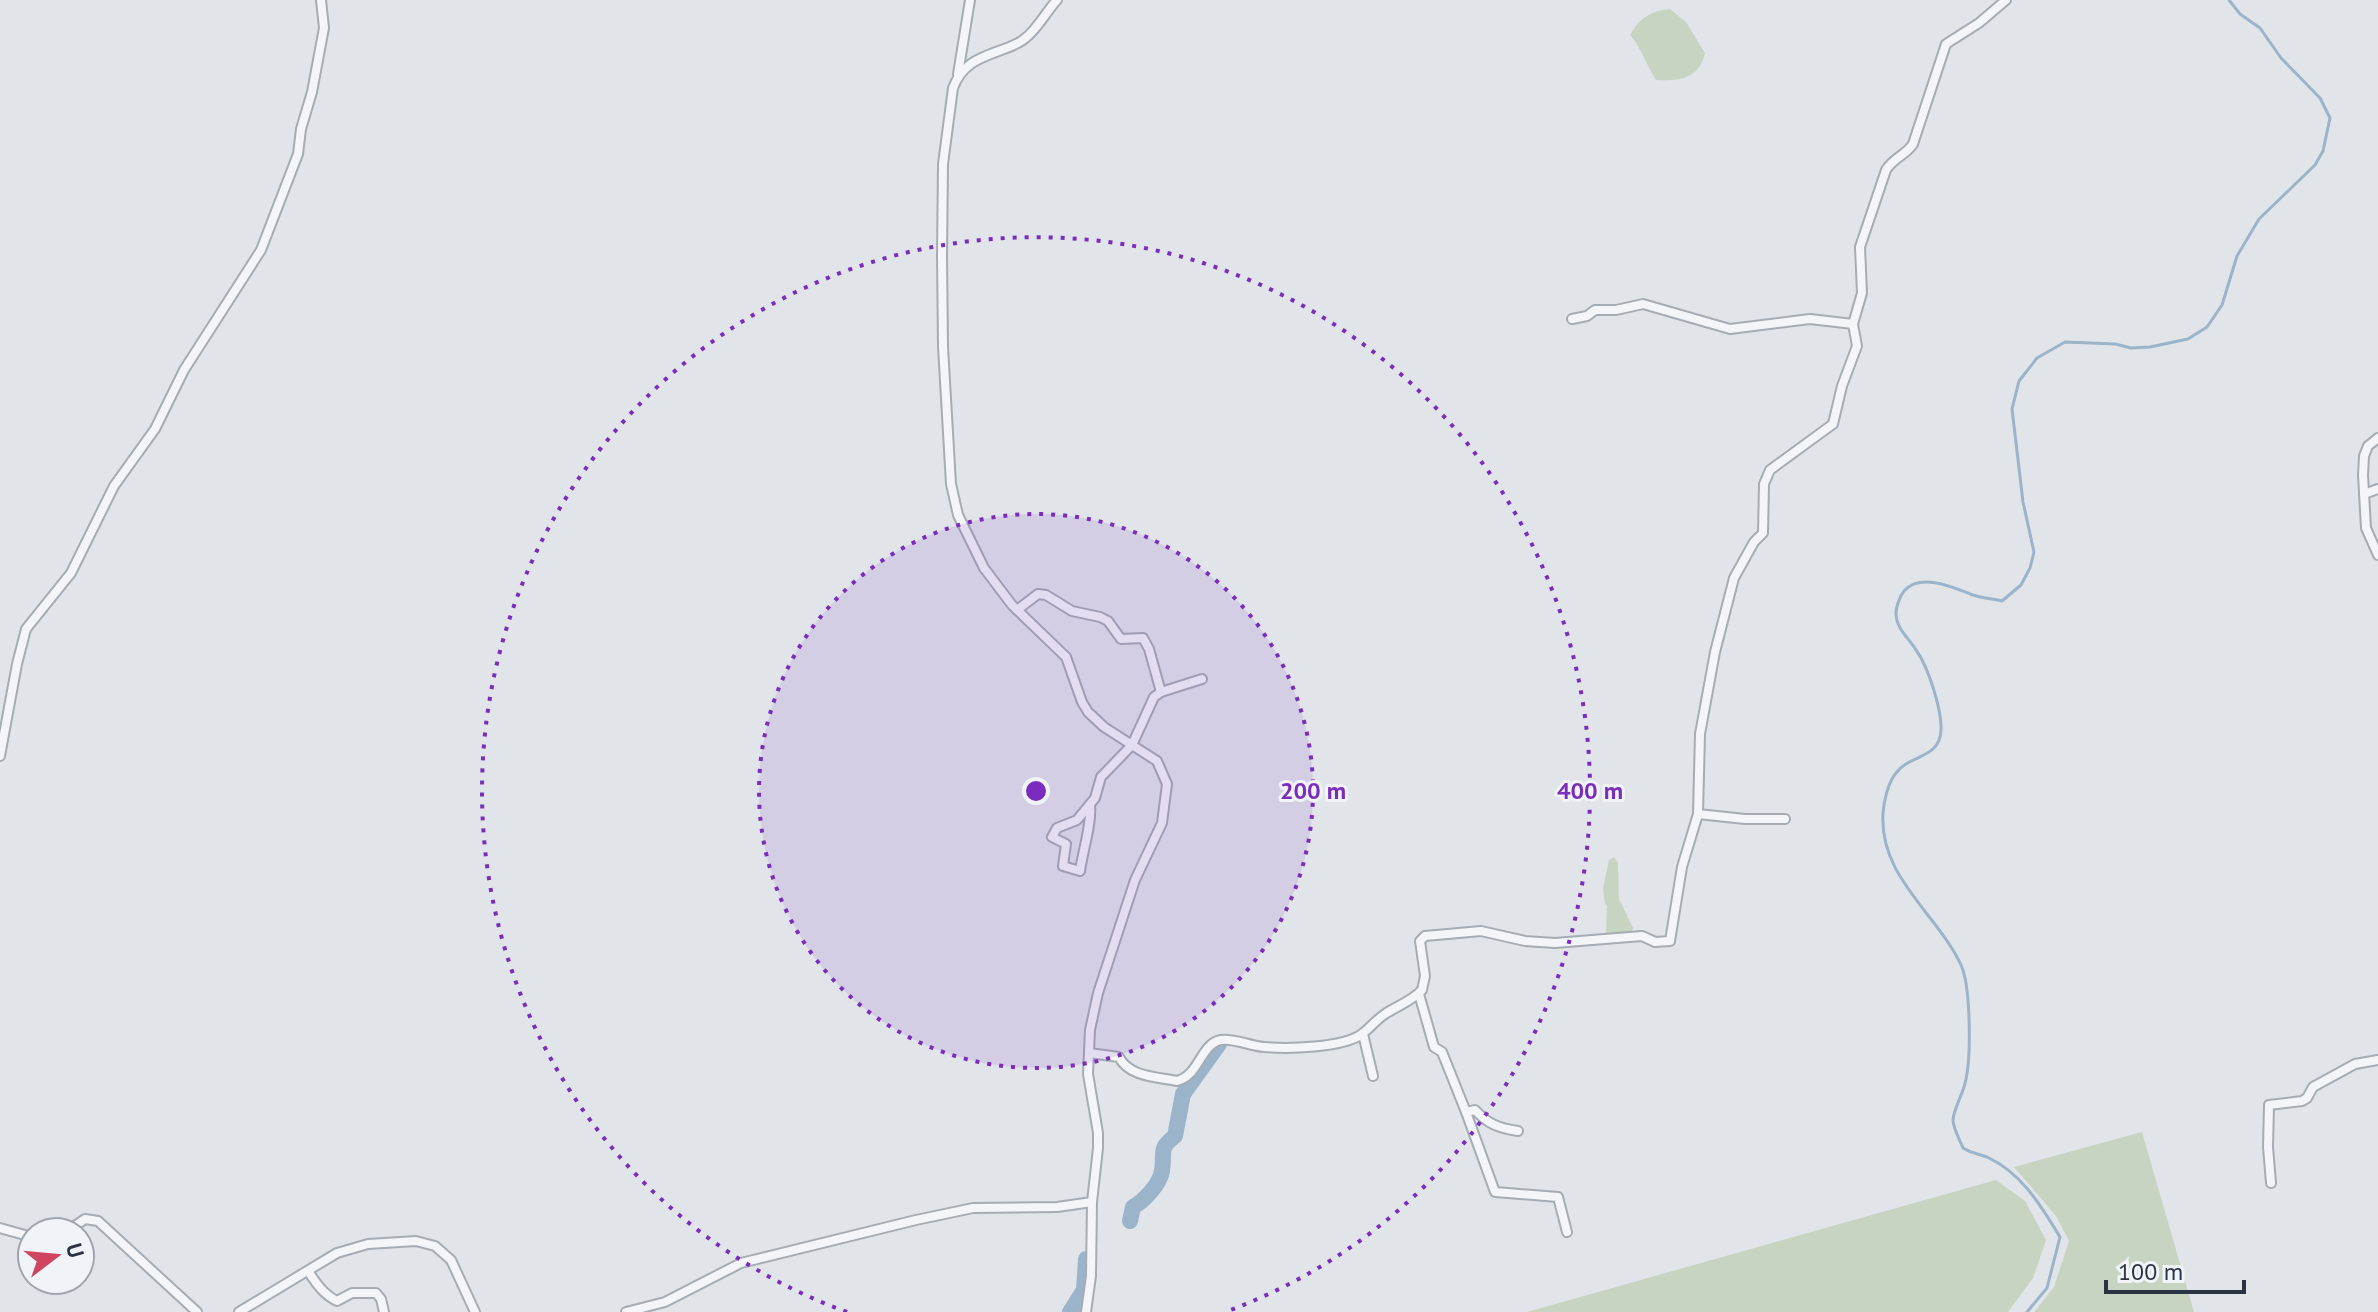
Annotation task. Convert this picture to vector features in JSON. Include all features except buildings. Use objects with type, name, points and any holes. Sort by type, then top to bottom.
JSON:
[{"type":"street","points":[[0,756],[26,629],[71,573],[114,486],[155,429],[184,370],[261,250],[297,161],[301,129],[312,92],[322,37],[321,0]]},
{"type":"street","points":[[970,0],[948,114],[943,164],[943,347],[951,484],[964,531],[984,568],[1017,610],[1066,657],[1088,712],[1104,727],[1161,766],[1165,777],[1167,801],[1162,823],[1135,880],[1098,993],[1089,1053],[1088,1074],[1098,1133],[1092,1202],[1091,1276],[1086,1312]]},
{"type":"street","points":[[957,77],[977,58],[1026,37],[1057,0]]},
{"type":"street","points":[[1089,1053],[1119,1057],[1123,1066],[1133,1071],[1177,1081],[1183,1080],[1195,1069],[1210,1044],[1223,1040],[1261,1047],[1312,1046],[1346,1041],[1363,1034],[1383,1016],[1419,994],[1424,985],[1420,941],[1425,936],[1471,931],[1555,943],[1642,936],[1655,942],[1668,942],[1672,934],[1682,867],[1698,814],[1700,734],[1730,592],[1742,562],[1763,533],[1764,484],[1770,470],[1833,424],[1842,386],[1857,346],[1853,324],[1862,293],[1860,247],[1886,170],[1913,144],[1946,44],[1979,23],[2006,0]]},
{"type":"street","points":[[1572,319],[1587,316],[1595,310],[1616,310],[1643,304],[1730,329],[1810,319],[1853,324]]},
{"type":"street","points":[[2378,438],[2368,446],[2364,456],[2366,528],[2378,555]]},
{"type":"street","points":[[2364,494],[2378,489]]},
{"type":"street","points":[[1017,610],[1038,594],[1046,595],[1072,611],[1108,621],[1121,639],[1143,638],[1161,692]]},
{"type":"street","points":[[1090,805],[1092,820],[1085,835],[1080,871],[1063,866],[1066,844],[1052,837],[1059,827],[1077,820],[1096,797],[1101,777],[1132,745],[1154,697],[1202,679]]},
{"type":"street","points":[[1698,814],[1785,819]]},
{"type":"street","points":[[1419,994],[1434,1047],[1442,1052],[1495,1192],[1558,1197],[1567,1232]]},
{"type":"street","points":[[1363,1034],[1373,1076]]},
{"type":"street","points":[[2271,1183],[2269,1105],[2302,1101],[2310,1095],[2313,1087],[2355,1064],[2378,1060]]},
{"type":"street","points":[[1466,1112],[1475,1110],[1499,1128],[1518,1131]]},
{"type":"street","points":[[626,1312],[665,1302],[741,1263],[916,1220],[973,1208],[1057,1207],[1092,1202]]},
{"type":"street","points":[[96,1221],[197,1312]]},
{"type":"street","points":[[239,1312],[327,1257],[368,1244],[429,1243],[451,1260],[474,1311]]},
{"type":"street","points":[[308,1271],[322,1291],[337,1301],[352,1293],[376,1293],[384,1312]]},
{"type":"green space","points":[[1670,9],[1686,22],[1705,53],[1698,68],[1687,77],[1656,80],[1630,35],[1646,16]]},
{"type":"green space","points":[[1614,857],[1618,863],[1619,899],[1633,928],[1630,936],[1606,935],[1607,905],[1603,889],[1609,860]]},
{"type":"green space","points":[[2142,1132],[2194,1312],[2034,1312],[2054,1287],[2069,1241],[2056,1216],[2014,1167]]},
{"type":"green space","points":[[1996,1180],[2025,1201],[2046,1240],[2033,1278],[2008,1312],[1527,1312]]},
{"type":"waterway","points":[[2027,1312],[2047,1288],[2060,1237],[2030,1191],[1999,1164],[1963,1148],[1955,1130],[1953,1120],[1965,1084],[1969,1055],[1964,975],[1950,946],[1899,875],[1884,836],[1884,803],[1893,777],[1902,767],[1936,746],[1941,730],[1937,700],[1929,677],[1921,657],[1900,629],[1896,611],[1904,591],[1919,583],[1938,583],[2002,601],[2021,585],[2034,552],[2023,502],[2012,409],[2019,381],[2037,358],[2065,342],[2150,347],[2188,339],[2207,327],[2222,305],[2237,256],[2259,219],[2315,165],[2323,151],[2330,118],[2320,98],[2281,58],[2260,28],[2240,14],[2229,0]]},
{"type":"waterway","points":[[1130,1221],[1133,1207],[1151,1192],[1161,1176],[1163,1151],[1175,1136],[1183,1094],[1219,1044]]},
{"type":"waterway","points":[[1070,1312],[1084,1290],[1086,1259]]}]
